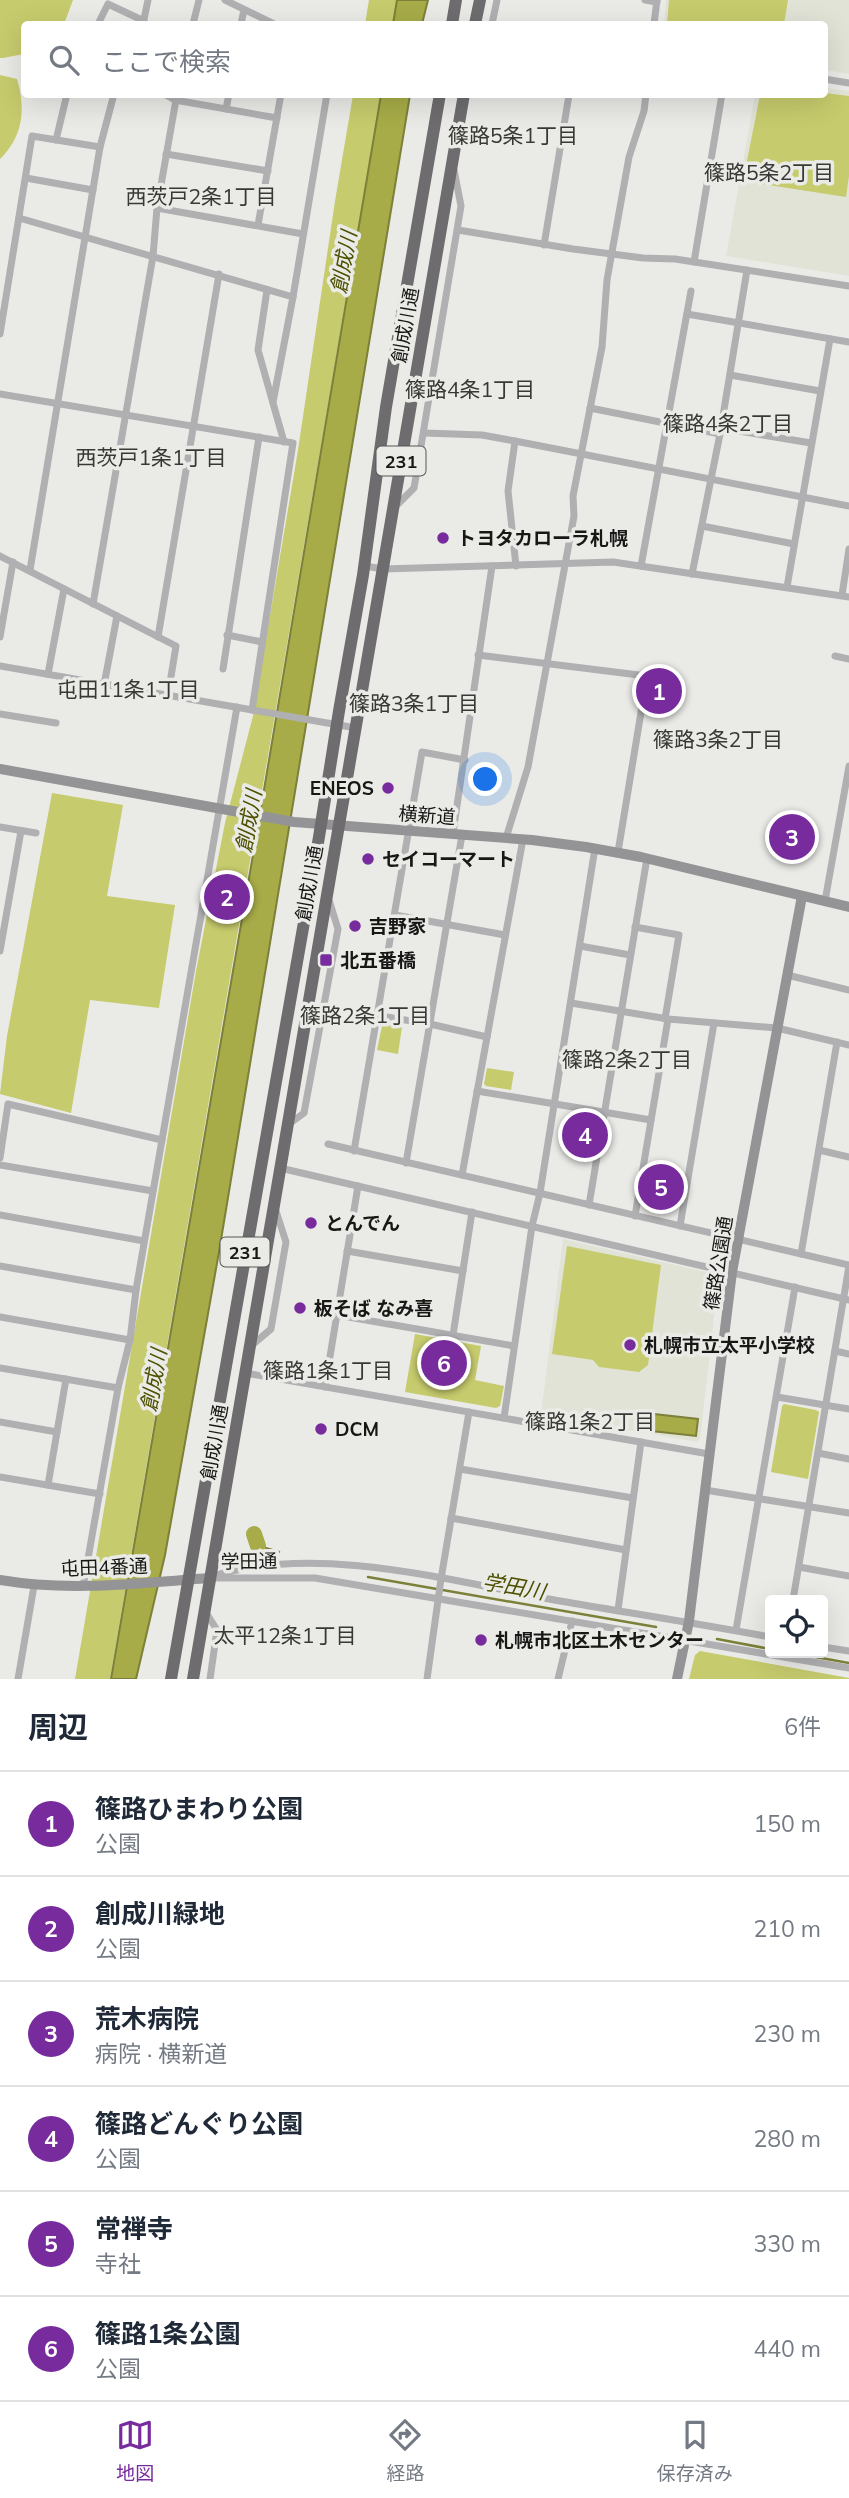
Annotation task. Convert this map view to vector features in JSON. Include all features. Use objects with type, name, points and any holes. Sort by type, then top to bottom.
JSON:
[{"type":"highway","points":[[452,21],[456,0]]},
{"type":"highway","points":[[476,21],[480,0]]},
{"type":"highway","name":"創成川通","points":[[171,1679],[365,566],[386,407],[439,98]]},
{"type":"highway","name":"創成川通","points":[[193,1679],[463,98]]},
{"type":"highway","points":[[386,407],[410,411]]},
{"type":"street","points":[[144,21],[148,0]]},
{"type":"street","points":[[194,21],[199,0]]},
{"type":"street","points":[[225,0],[268,21]]},
{"type":"street","points":[[493,21],[497,0]]},
{"type":"street","points":[[645,0],[657,1],[654,21]]},
{"type":"street","points":[[100,21],[108,4],[140,21]]},
{"type":"street","points":[[242,21],[244,10]]},
{"type":"street","points":[[828,80],[849,83]]},
{"type":"street","points":[[56,140],[66,98]]},
{"type":"street","points":[[30,570],[100,147],[113,98]]},
{"type":"street","points":[[93,604],[153,256],[157,208],[176,98]]},
{"type":"street","points":[[180,98],[277,118]]},
{"type":"street","points":[[226,109],[228,98]]},
{"type":"street","points":[[258,225],[280,98]]},
{"type":"street","points":[[273,402],[326,98]]},
{"type":"street","points":[[544,244],[568,98]]},
{"type":"street","points":[[506,838],[528,767],[574,516],[573,496],[602,347],[607,280],[629,157],[645,98]]},
{"type":"street","points":[[694,262],[721,98]]},
{"type":"street","points":[[0,334],[32,136],[100,147]]},
{"type":"street","points":[[166,154],[268,171]]},
{"type":"street","points":[[393,509],[414,488],[424,433],[461,206],[453,163]]},
{"type":"street","points":[[26,178],[93,190]]},
{"type":"street","points":[[157,208],[303,234]]},
{"type":"street","points":[[19,218],[293,297]]},
{"type":"street","points":[[458,230],[849,286]]},
{"type":"street","points":[[692,574],[747,270]]},
{"type":"street","points":[[158,637],[219,274]]},
{"type":"street","points":[[267,289],[258,350],[284,442]]},
{"type":"street","points":[[641,566],[691,291]]},
{"type":"street","points":[[687,314],[849,342]]},
{"type":"street","points":[[788,587],[810,443],[830,339]]},
{"type":"street","points":[[730,375],[820,391]]},
{"type":"street","points":[[0,394],[293,443],[252,710]]},
{"type":"street","points":[[590,408],[667,423],[810,443]]},
{"type":"street","points":[[424,433],[482,435],[849,506]]},
{"type":"street","points":[[223,669],[259,438]]},
{"type":"street","points":[[515,441],[508,491],[516,566]]},
{"type":"street","points":[[702,526],[794,544]]},
{"type":"street","points":[[365,566],[383,569],[613,562],[845,596],[849,548]]},
{"type":"street","points":[[0,556],[176,646],[168,695]]},
{"type":"street","points":[[0,637],[13,562]]},
{"type":"street","points":[[406,1163],[446,925],[478,655],[492,566]]},
{"type":"street","points":[[48,674],[64,589]]},
{"type":"street","points":[[104,685],[117,616]]},
{"type":"street","points":[[227,635],[262,642]]},
{"type":"street","points":[[478,655],[647,676],[618,852]]},
{"type":"street","points":[[835,656],[849,659]]},
{"type":"street","points":[[0,666],[355,728]]},
{"type":"street","points":[[83,1587],[118,1388],[130,1340],[144,1241],[237,707]]},
{"type":"street","points":[[0,714],[56,723]]},
{"type":"street","points":[[354,1150],[422,752],[465,760]]},
{"type":"street","points":[[825,901],[849,766]]},
{"type":"street","name":"横新道","points":[[0,769],[294,822],[523,839],[595,848],[849,907]]},
{"type":"street","points":[[0,827],[36,834]]},
{"type":"street","points":[[0,951],[21,831]]},
{"type":"street","points":[[462,1175],[523,839]]},
{"type":"street","points":[[503,1418],[595,848]]},
{"type":"street","points":[[589,1205],[647,858]]},
{"type":"street","points":[[288,1125],[304,1113],[325,1007],[338,929],[327,892]]},
{"type":"street","name":"篠路公園通","points":[[677,1679],[689,1621],[732,1272],[802,896]]},
{"type":"street","points":[[395,915],[505,935]]},
{"type":"street","points":[[635,927],[679,935],[635,1216]]},
{"type":"street","points":[[580,946],[630,955]]},
{"type":"street","points":[[787,975],[849,990]]},
{"type":"street","points":[[570,1003],[666,1019],[777,1028],[849,1045]]},
{"type":"street","points":[[325,1007],[430,1024],[487,1037]]},
{"type":"street","points":[[680,1227],[714,1023]]},
{"type":"street","points":[[801,1254],[837,1042]]},
{"type":"street","points":[[477,1091],[651,1120]]},
{"type":"street","points":[[0,1158],[8,1104],[162,1140]]},
{"type":"street","points":[[328,1144],[849,1266],[846,1299],[794,1595]]},
{"type":"street","points":[[818,1150],[849,1157]]},
{"type":"street","points":[[0,1165],[153,1191]]},
{"type":"street","points":[[280,1168],[846,1299]]},
{"type":"street","points":[[325,1387],[358,1186]]},
{"type":"street","points":[[250,1347],[271,1329],[286,1242],[274,1204]]},
{"type":"street","points":[[453,1335],[471,1212]]},
{"type":"street","points":[[0,1215],[144,1241]]},
{"type":"street","points":[[347,1251],[463,1271]]},
{"type":"street","points":[[0,1266],[136,1290]]},
{"type":"street","points":[[736,1630],[795,1287]]},
{"type":"street","points":[[337,1315],[514,1346]]},
{"type":"street","points":[[0,1317],[130,1340]]},
{"type":"street","points":[[835,1351],[849,1354]]},
{"type":"street","points":[[0,1368],[118,1388]]},
{"type":"street","points":[[245,1373],[709,1454]]},
{"type":"street","points":[[48,1485],[66,1379]]},
{"type":"street","points":[[777,1397],[849,1409]]},
{"type":"street","points":[[427,1679],[440,1581],[469,1412]]},
{"type":"street","points":[[0,1422],[57,1432]]},
{"type":"street","points":[[618,1610],[641,1442]]},
{"type":"street","points":[[818,1453],[849,1459]]},
{"type":"street","points":[[460,1469],[633,1498]]},
{"type":"street","points":[[0,1477],[100,1494]]},
{"type":"street","points":[[705,1489],[849,1513]]},
{"type":"street","points":[[451,1518],[626,1550]]},
{"type":"street","name":"学田通","points":[[209,1578],[235,1570],[339,1564],[689,1621],[765,1636]]},
{"type":"street","points":[[799,1567],[849,1576]]},
{"type":"street","name":"屯田4番通","points":[[0,1580],[34,1586],[83,1587],[209,1578]]},
{"type":"street","name":"学田通","points":[[209,1578],[314,1578],[438,1596],[849,1668]]},
{"type":"street","points":[[18,1679],[34,1586]]},
{"type":"street","points":[[205,1611],[217,1630],[209,1679]]},
{"type":"street","points":[[558,1679],[572,1620]]},
{"type":"street","points":[[828,1648],[849,1651]]},
{"type":"shaded area","points":[[0,0],[73,0],[65,21],[21,21],[21,54],[0,58]]},
{"type":"shaded area","points":[[369,0],[397,0],[394,21],[366,21]]},
{"type":"shaded area","points":[[397,0],[428,0],[423,21],[394,21]]},
{"type":"shaded area","points":[[666,0],[849,0],[849,74],[828,70],[828,21],[664,21]]},
{"type":"shaded area","points":[[669,0],[788,0],[784,21],[667,21]]},
{"type":"shaded area","points":[[0,75],[17,79],[22,112],[14,141],[0,159]]},
{"type":"shaded area","points":[[828,88],[849,91],[849,276],[726,256],[754,98],[828,98]]},
{"type":"shaded area","points":[[828,93],[849,96],[849,176],[846,197],[743,181],[759,98],[828,98]]},
{"type":"shaded area","points":[[352,98],[380,98],[110,1679],[75,1679],[196,971],[225,823],[253,716],[298,450]]},
{"type":"shaded area","points":[[380,98],[410,98],[219,1252],[165,1555],[136,1679],[111,1679]]},
{"type":"shaded area","points":[[52,793],[123,805],[107,896],[175,905],[159,1008],[90,1000],[71,1113],[0,1094],[7,1036]]},
{"type":"shaded area","points":[[385,1024],[402,1027],[398,1054],[377,1050],[382,1026]]},
{"type":"shaded area","points":[[487,1068],[514,1072],[511,1090],[486,1086],[484,1084]]},
{"type":"shaded area","points":[[579,1114],[596,1116],[598,1120],[592,1153],[573,1150]]},
{"type":"shaded area","name":"札幌市立太平小学校","points":[[563,1239],[719,1275],[700,1439],[697,1442],[541,1415]]},
{"type":"shaded area","points":[[567,1246],[661,1265],[648,1365],[639,1372],[599,1367],[593,1360],[552,1354]]},
{"type":"shaded area","points":[[415,1334],[481,1346],[475,1380],[504,1386],[500,1406],[496,1408],[405,1392]]},
{"type":"shaded area","points":[[784,1404],[819,1412],[808,1479],[771,1472]]},
{"type":"shaded area","points":[[654,1414],[698,1419],[696,1436],[652,1431]]},
{"type":"shaded area","points":[[700,1651],[849,1679],[689,1679],[695,1655]]},
{"type":"waterway","points":[[254,1534],[258,1546]]},
{"type":"waterway","name":"学田川","points":[[258,1546],[279,1552]]},
{"type":"waterway","name":"学田川","points":[[368,1577],[656,1627]]},
{"type":"waterway","name":"学田川","points":[[717,1639],[765,1648]]},
{"type":"waterway","name":"学田川","points":[[821,1658],[849,1663]]},
{"type":"place","name":"トヨタカローラ札幌","points":[[443,538]]},
{"type":"place","name":"篠路ひまわり公園","points":[[659,691]]},
{"type":"place","name":"ENEOS","points":[[388,788]]},
{"type":"place","name":"荒木病院","points":[[792,837]]},
{"type":"place","name":"セイコーマート","points":[[368,859]]},
{"type":"place","name":"創成川緑地","points":[[227,897]]},
{"type":"place","name":"吉野家","points":[[355,926]]},
{"type":"place","name":"北五番橋","points":[[326,960]]},
{"type":"place","name":"篠路どんぐり公園","points":[[585,1135]]},
{"type":"place","name":"常禅寺","points":[[661,1187]]},
{"type":"place","name":"とんでん","points":[[311,1223]]},
{"type":"place","name":"板そば なみ喜","points":[[300,1308]]},
{"type":"place","name":"札幌市立太平小学校","points":[[630,1345]]},
{"type":"place","name":"篠路1条公園","points":[[444,1363]]},
{"type":"place","name":"DCM","points":[[321,1429]]},
{"type":"place","name":"札幌市北区土木センター","points":[[481,1640]]},
{"type":"district","name":"篠路5条1丁目","points":[[513,135]]},
{"type":"district","name":"篠路5条2丁目","points":[[769,172]]},
{"type":"district","name":"西茨戸2条1丁目","points":[[201,196]]},
{"type":"district","name":"篠路4条1丁目","points":[[470,389]]},
{"type":"district","name":"篠路4条2丁目","points":[[728,423]]},
{"type":"district","name":"西茨戸1条1丁目","points":[[151,457]]},
{"type":"district","name":"屯田11条1丁目","points":[[128,689]]},
{"type":"district","name":"篠路3条1丁目","points":[[414,703]]},
{"type":"district","name":"篠路3条2丁目","points":[[718,739]]},
{"type":"district","name":"篠路2条1丁目","points":[[365,1015]]},
{"type":"district","name":"篠路2条2丁目","points":[[627,1059]]},
{"type":"district","name":"篠路1条1丁目","points":[[328,1370]]},
{"type":"district","name":"篠路1条2丁目","points":[[590,1421]]},
{"type":"district","name":"太平12条1丁目","points":[[285,1635]]},
{"type":"water label","name":"創成川","points":[[343,262]]},
{"type":"water label","name":"創成川","points":[[248,821]]},
{"type":"water label","name":"創成川","points":[[153,1380]]}]
